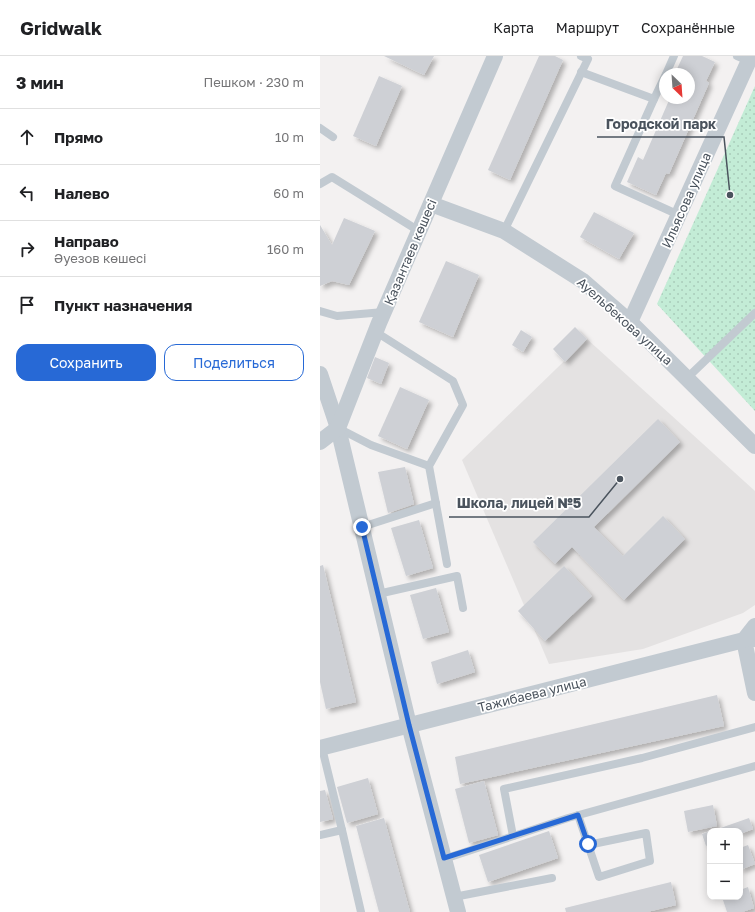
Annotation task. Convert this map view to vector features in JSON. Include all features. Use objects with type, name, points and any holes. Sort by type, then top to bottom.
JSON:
[{"type":"street","name":"Қазантаев көшесі","points":[[338,428],[384,312],[495,56]]},
{"type":"street","name":"Ильясова улица","points":[[630,322],[679,215],[746,58]]},
{"type":"street","name":"Ауельбекова улица","points":[[431,204],[504,231],[583,281],[630,322],[755,446]]},
{"type":"street","points":[[320,374],[338,428],[409,725],[456,904]]},
{"type":"street","points":[[320,442],[338,428]]},
{"type":"street","points":[[755,626],[749,640],[755,693]]},
{"type":"street","name":"Тажибаева улица","points":[[321,748],[749,640]]},
{"type":"lane","points":[[504,231],[588,59],[581,56]]},
{"type":"lane","points":[[668,68],[674,56]]},
{"type":"lane","points":[[581,72],[654,99]]},
{"type":"lane","points":[[659,88],[615,186],[679,215]]},
{"type":"lane","points":[[320,128],[333,137]]},
{"type":"lane","points":[[320,184],[332,177],[419,231]]},
{"type":"lane","points":[[320,311],[337,316],[384,312]]},
{"type":"lane","points":[[687,378],[755,313]]},
{"type":"lane","points":[[376,332],[453,382],[462,404],[429,466],[447,564]]},
{"type":"lane","points":[[338,428],[371,445],[429,466]]},
{"type":"lane","points":[[362,527],[436,503]]},
{"type":"lane","points":[[378,594],[457,576],[463,608]]},
{"type":"lane","points":[[513,836],[504,789],[642,758],[755,728]]},
{"type":"lane","points":[[321,748],[361,912]]},
{"type":"lane","points":[[444,858],[578,815],[755,766]]},
{"type":"lane","points":[[578,815],[599,877],[650,861],[646,833],[588,844]]},
{"type":"lane","points":[[320,835],[342,830]]},
{"type":"lane","points":[[456,904],[552,878]]},
{"type":"shaded area","points":[[587,339],[755,491],[755,605],[743,613],[643,649],[549,664],[462,460]]},
{"type":"green space","points":[[755,86],[755,411],[657,304]]},
{"type":"building","points":[[384,56],[434,56],[424,75]]},
{"type":"building","points":[[539,56],[555,56],[563,60],[510,180],[488,170]]},
{"type":"building","points":[[683,56],[702,56],[715,62],[706,81],[709,83],[669,174],[666,173],[656,195],[627,182],[638,157],[643,160],[667,104],[695,104],[695,68],[677,68]]},
{"type":"building","points":[[379,76],[402,86],[376,146],[353,136]]},
{"type":"building","points":[[594,212],[634,233],[619,259],[580,237]]},
{"type":"building","points":[[344,218],[375,231],[349,285],[332,281],[320,286],[320,225],[332,245]]},
{"type":"building","points":[[446,261],[479,275],[453,337],[419,322]]},
{"type":"building","points":[[575,327],[587,339],[565,362],[553,349]]},
{"type":"building","points":[[521,330],[532,337],[523,352],[512,345]]},
{"type":"building","points":[[375,357],[389,363],[381,384],[367,378]]},
{"type":"building","points":[[400,387],[429,400],[407,449],[378,436]]},
{"type":"building","points":[[658,419],[680,442],[594,527],[623,556],[663,516],[685,539],[624,600],[572,547],[555,564],[533,542]]},
{"type":"building","points":[[405,467],[414,504],[388,513],[378,472]]},
{"type":"building","points":[[419,520],[433,568],[406,576],[391,528]]},
{"type":"building","points":[[323,565],[356,702],[326,709],[320,682],[320,566]]},
{"type":"building","points":[[564,566],[592,596],[545,641],[518,611]]},
{"type":"building","points":[[436,588],[449,632],[423,639],[410,595]]},
{"type":"building","points":[[468,650],[475,672],[437,684],[431,662]]},
{"type":"building","points":[[717,695],[724,726],[460,784],[455,757]]},
{"type":"building","points":[[368,778],[378,814],[347,823],[337,787]]},
{"type":"building","points":[[484,781],[498,835],[469,843],[455,789]]},
{"type":"building","points":[[325,790],[333,819],[320,822],[320,791]]},
{"type":"building","points":[[713,805],[717,826],[688,832],[684,811]]},
{"type":"building","points":[[384,818],[410,912],[379,912],[356,826]]},
{"type":"building","points":[[749,818],[753,829],[743,833],[743,828],[721,828]]},
{"type":"building","points":[[549,831],[558,858],[488,882],[479,855]]},
{"type":"building","points":[[707,832],[706,846],[702,834]]},
{"type":"building","points":[[748,845],[755,864],[743,869],[743,864],[743,847]]},
{"type":"building","points":[[671,882],[676,905],[647,912],[566,912],[565,908]]},
{"type":"building","points":[[748,887],[754,908],[742,912],[727,912],[723,900],[743,900],[743,889]]},
{"type":"place","name":"Городской парк","points":[[730,195]]},
{"type":"place","name":"Школа, лицей №5","points":[[620,479]]},
{"type":"route","points":[[362,527],[409,725],[444,858],[578,815],[588,844]]}]
